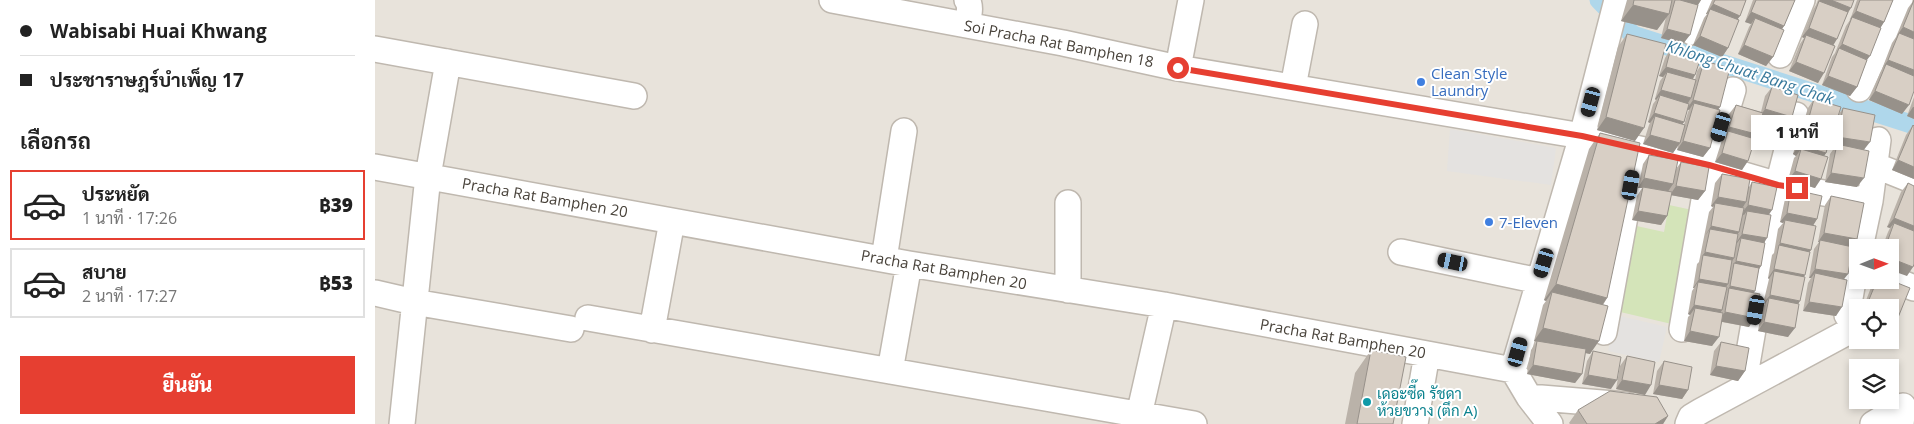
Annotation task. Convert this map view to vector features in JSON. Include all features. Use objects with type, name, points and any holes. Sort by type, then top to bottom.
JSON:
[{"type":"street","name":"Soi Pracha Rat Bamphen 18","points":[[832,0],[1063,42],[1178,68],[1582,136],[1640,139],[1709,165],[1778,185],[1870,201]]},
{"type":"street","points":[[967,0],[970,10],[967,25]]},
{"type":"street","points":[[1178,68],[1191,0]]},
{"type":"street","points":[[1550,424],[1529,397],[1513,370],[1582,136],[1617,0]]},
{"type":"street","points":[[1692,32],[1702,0]]},
{"type":"street","points":[[1779,55],[1802,0]]},
{"type":"street","points":[[1859,89],[1900,0]]},
{"type":"street","points":[[1293,87],[1305,24]]},
{"type":"street","points":[[375,49],[634,96]]},
{"type":"street","points":[[402,424],[428,176],[448,62]]},
{"type":"street","points":[[1682,329],[1709,165],[1733,90]]},
{"type":"street","points":[[1747,364],[1778,185],[1796,114]]},
{"type":"street","points":[[884,259],[904,131]]},
{"type":"street","points":[[1604,332],[1640,139]]},
{"type":"street","points":[[1862,239],[1870,201],[1878,140]]},
{"type":"street","points":[[1874,165],[1914,180]]},
{"type":"street","name":"Pracha Rat Bamphen 20","points":[[375,167],[909,264],[1164,305],[1513,370]]},
{"type":"street","points":[[1068,203],[1068,290]]},
{"type":"street","points":[[653,330],[672,221]]},
{"type":"street","points":[[1401,252],[1539,281]]},
{"type":"street","points":[[890,371],[909,264]]},
{"type":"street","points":[[1899,282],[1914,288]]},
{"type":"street","points":[[1687,424],[1691,417],[1845,324],[1852,289]]},
{"type":"street","points":[[375,293],[414,302],[579,324],[653,330],[1195,424]]},
{"type":"street","points":[[1139,415],[1164,305]]},
{"type":"street","points":[[1415,424],[1427,354]]},
{"type":"street","points":[[1529,397],[1639,406]]},
{"type":"street","points":[[1873,424],[1903,406],[1901,424]]},
{"type":"shaded area","points":[[375,0],[1914,0],[1914,424],[375,424]]},
{"type":"shaded area","points":[[1450,129],[1556,148],[1551,185],[1447,171]]},
{"type":"shaded area","points":[[1616,315],[1667,327],[1659,362],[1608,351]]},
{"type":"green space","points":[[1669,205],[1697,211],[1676,325],[1616,311],[1632,225],[1664,232]]},
{"type":"building","points":[[1634,0],[1672,0],[1669,14],[1633,5]]},
{"type":"building","points":[[1675,0],[1698,5],[1690,35],[1667,29]]},
{"type":"building","points":[[1715,0],[1746,0],[1740,16],[1713,4]]},
{"type":"building","points":[[1756,0],[1795,0],[1784,26],[1751,12]]},
{"type":"building","points":[[1831,0],[1854,0],[1851,8]]},
{"type":"building","points":[[1860,0],[1893,0],[1884,22],[1856,11]]},
{"type":"building","points":[[1914,0],[1914,32],[1903,27]]},
{"type":"building","points":[[1819,1],[1848,12],[1837,39],[1809,28]]},
{"type":"building","points":[[1710,9],[1739,20],[1728,48],[1700,36]]},
{"type":"building","points":[[1852,17],[1881,28],[1870,56],[1842,44]]},
{"type":"building","points":[[1755,18],[1784,30],[1773,57],[1744,45]]},
{"type":"building","points":[[1899,33],[1914,39],[1914,70],[1888,60]]},
{"type":"building","points":[[1627,34],[1666,44],[1644,128],[1606,117]]},
{"type":"building","points":[[1806,35],[1835,46],[1824,73],[1796,62]]},
{"type":"building","points":[[1671,48],[1701,57],[1695,75],[1666,67]]},
{"type":"building","points":[[1839,48],[1867,60],[1857,87],[1828,76]]},
{"type":"building","points":[[1704,61],[1730,68],[1720,107],[1693,100]]},
{"type":"building","points":[[1886,64],[1914,76],[1914,91],[1909,105],[1875,91]]},
{"type":"building","points":[[1667,72],[1696,80],[1691,98],[1661,90]]},
{"type":"building","points":[[1772,87],[1798,95],[1792,117],[1765,109]]},
{"type":"building","points":[[1660,95],[1689,104],[1684,122],[1654,113]]},
{"type":"building","points":[[1814,99],[1841,107],[1834,129],[1808,121]]},
{"type":"building","points":[[1694,103],[1720,110],[1710,148],[1683,141]]},
{"type":"building","points":[[1736,105],[1763,113],[1756,134],[1729,127]]},
{"type":"building","points":[[1843,108],[1875,115],[1870,142],[1837,137]]},
{"type":"building","points":[[1655,116],[1685,125],[1680,143],[1650,135]]},
{"type":"building","points":[[1806,124],[1832,131],[1826,153],[1799,145]]},
{"type":"building","points":[[1914,126],[1914,167],[1898,160]]},
{"type":"building","points":[[1728,131],[1755,139],[1748,161],[1722,153]]},
{"type":"building","points":[[1600,133],[1640,143],[1607,298],[1556,284]]},
{"type":"building","points":[[1837,144],[1869,151],[1864,178],[1831,173]]},
{"type":"building","points":[[1801,149],[1828,157],[1821,179],[1795,171]]},
{"type":"building","points":[[1649,155],[1678,160],[1673,184],[1644,178]]},
{"type":"building","points":[[1681,162],[1709,167],[1705,191],[1676,186]]},
{"type":"building","points":[[1722,174],[1750,179],[1746,202],[1718,197]]},
{"type":"building","points":[[1752,182],[1777,187],[1772,210],[1748,205]]},
{"type":"building","points":[[1908,183],[1914,186],[1914,226],[1894,218]]},
{"type":"building","points":[[1643,187],[1672,192],[1667,216],[1638,211]]},
{"type":"building","points":[[1791,189],[1822,196],[1817,219],[1787,213]]},
{"type":"building","points":[[1831,196],[1864,203],[1857,239],[1824,233]]},
{"type":"building","points":[[1715,203],[1744,208],[1739,232],[1711,226]]},
{"type":"building","points":[[1747,211],[1771,215],[1767,238],[1742,234]]},
{"type":"building","points":[[1785,220],[1816,226],[1811,250],[1780,243]]},
{"type":"building","points":[[1894,223],[1914,231],[1913,267],[1899,262],[1899,239],[1888,239]]},
{"type":"building","points":[[1710,229],[1738,234],[1734,258],[1705,252]]},
{"type":"building","points":[[1741,238],[1765,243],[1761,266],[1736,261]]},
{"type":"building","points":[[1820,240],[1849,246],[1848,274],[1815,269]]},
{"type":"building","points":[[1779,245],[1810,252],[1805,275],[1774,269]]},
{"type":"building","points":[[1703,255],[1732,260],[1728,284],[1699,279]]},
{"type":"building","points":[[1734,263],[1759,268],[1755,291],[1730,286]]},
{"type":"building","points":[[1774,271],[1805,277],[1800,301],[1770,295]]},
{"type":"building","points":[[1815,273],[1847,280],[1842,307],[1809,302]]},
{"type":"building","points":[[1698,282],[1727,287],[1722,310],[1694,305]]},
{"type":"building","points":[[1899,284],[1910,288],[1899,315],[1899,299],[1869,299],[1873,289],[1899,289]]},
{"type":"building","points":[[1729,288],[1760,294],[1755,318],[1725,312]]},
{"type":"building","points":[[1552,292],[1608,306],[1599,341],[1543,328]]},
{"type":"building","points":[[1769,298],[1799,304],[1795,328],[1764,322]]},
{"type":"building","points":[[1695,308],[1723,313],[1719,337],[1690,331]]},
{"type":"building","points":[[1537,341],[1586,349],[1582,374],[1533,365]]},
{"type":"building","points":[[1721,342],[1749,348],[1745,371],[1716,366]]},
{"type":"building","points":[[1371,350],[1406,357],[1393,424],[1357,424]]},
{"type":"building","points":[[1593,351],[1621,357],[1617,380],[1588,375]]},
{"type":"building","points":[[1627,356],[1655,362],[1651,385],[1622,380]]},
{"type":"building","points":[[1664,361],[1692,367],[1688,390],[1659,385]]},
{"type":"building","points":[[1610,391],[1657,397],[1668,416],[1655,424],[1587,424],[1578,410]]},
{"type":"waterway","name":"Khlong Chuat Bang Chak","points":[[1599,0],[1633,35],[1914,125]]},
{"type":"place","name":"Clean Style Laundry","points":[[1421,82]]},
{"type":"place","name":"7-Eleven","points":[[1489,222]]},
{"type":"place","name":"เดอะซี๊ด รัชดา ห้วยขวาง (ตึก A)","points":[[1367,402]]},
{"type":"route","points":[[1178,68],[1582,136],[1709,165],[1778,185],[1797,188]]}]
